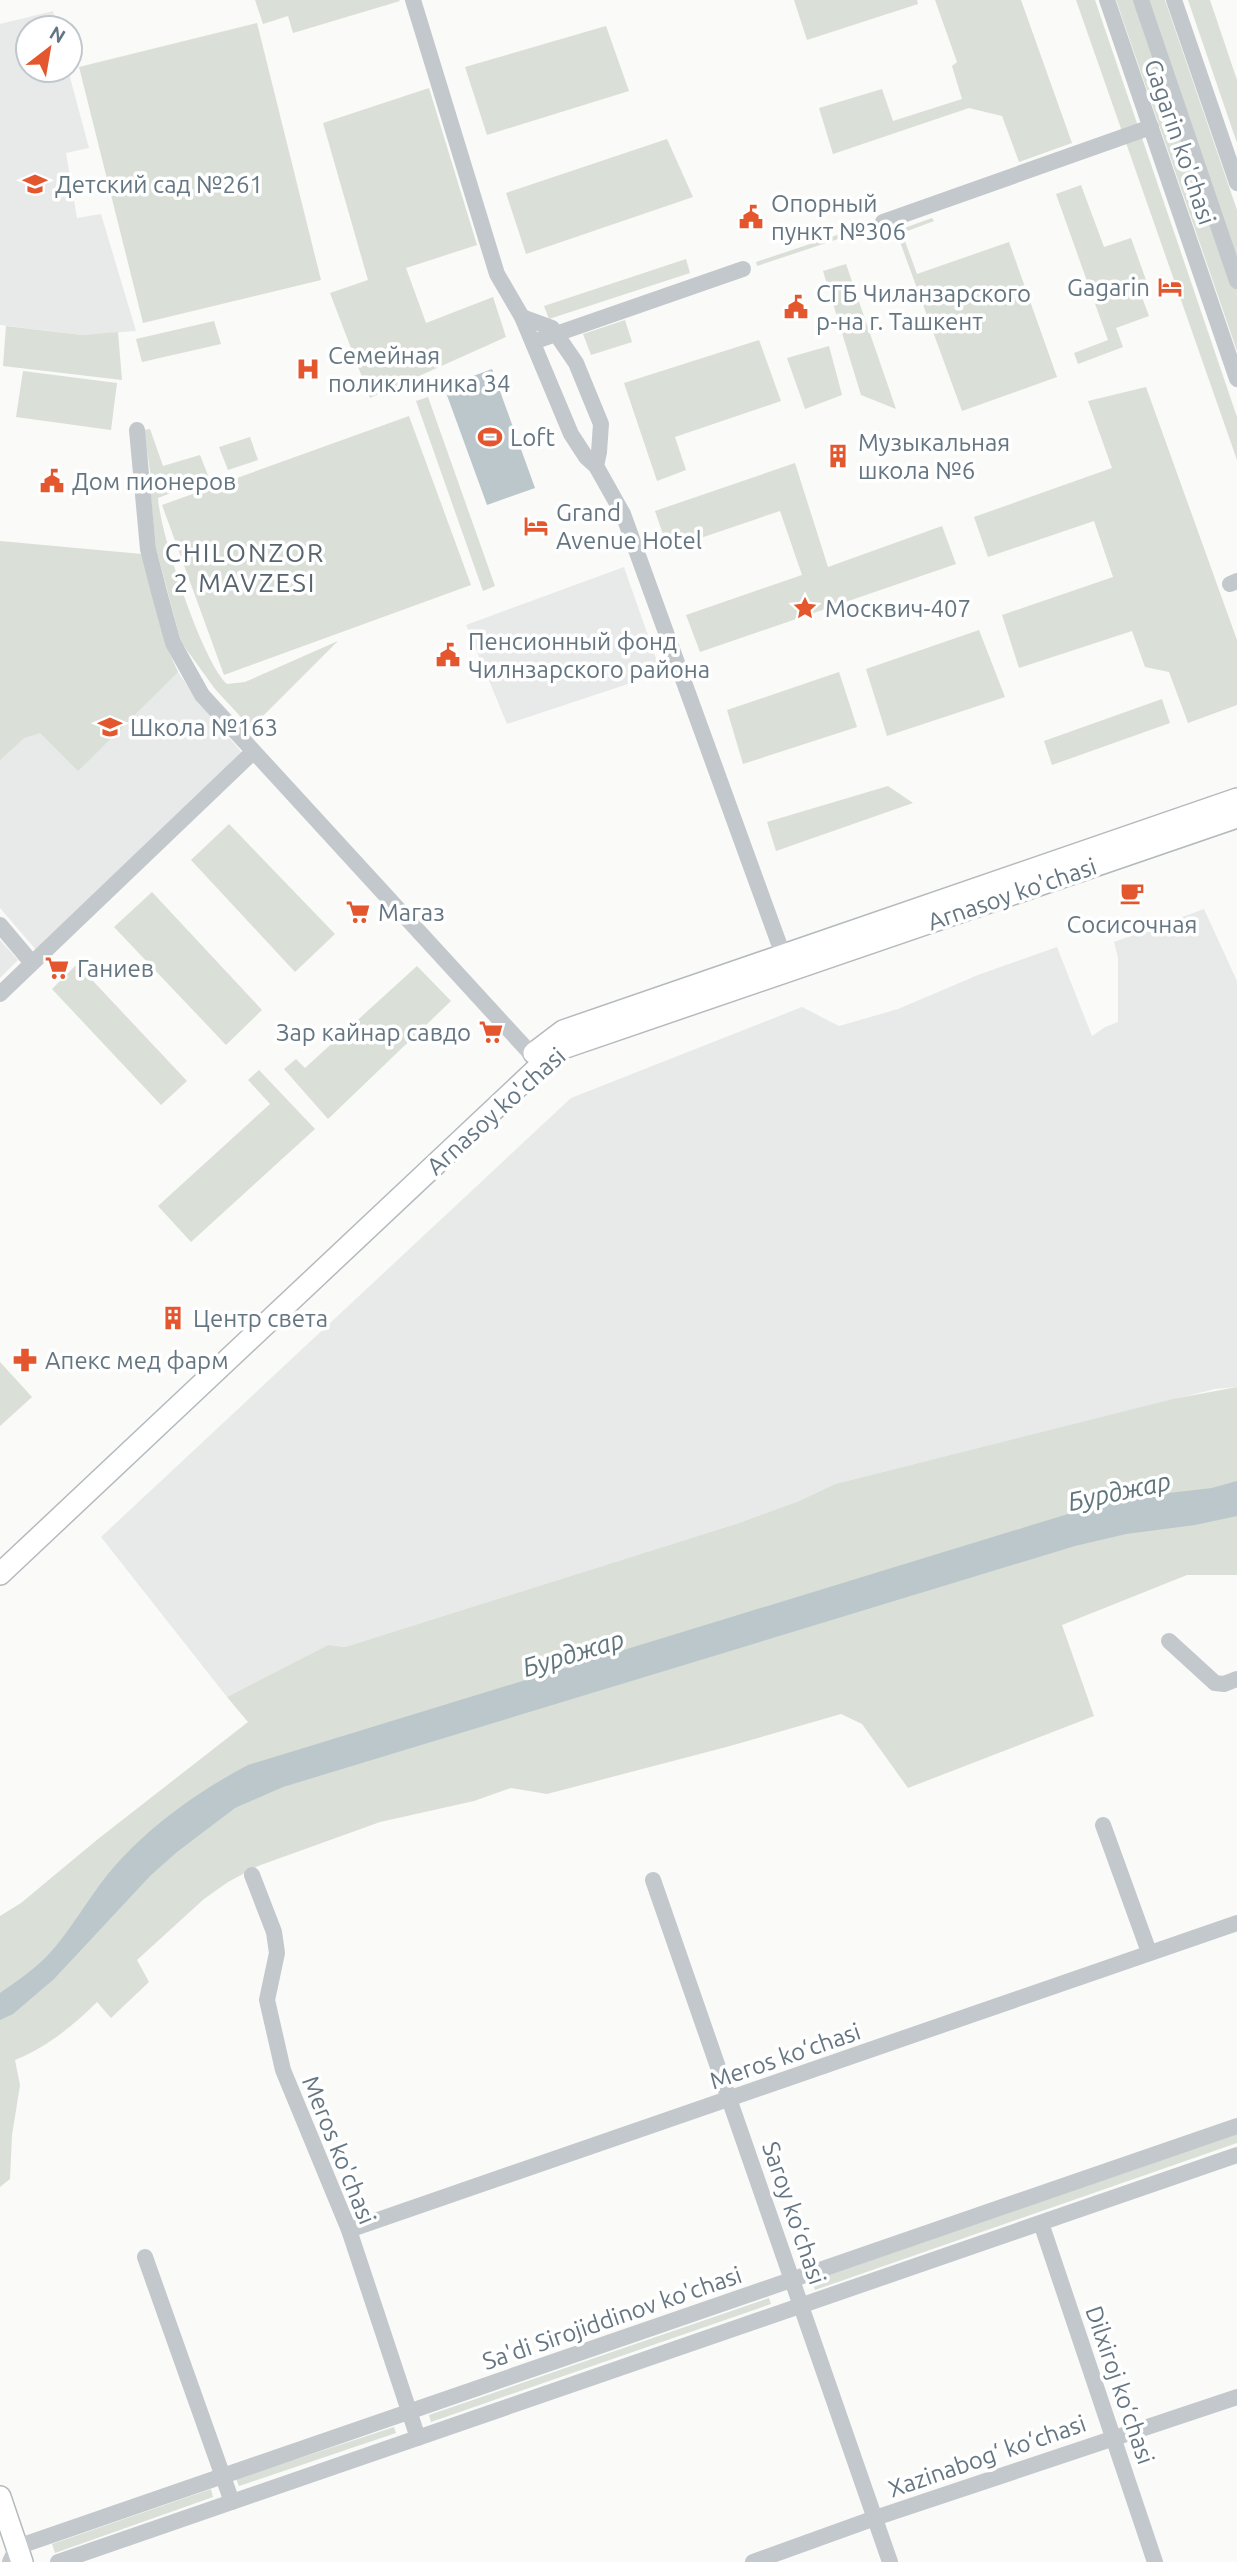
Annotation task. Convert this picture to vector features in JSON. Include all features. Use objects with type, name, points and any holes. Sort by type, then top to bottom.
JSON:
[{"type":"main road","name":"Arnasoy ko'chasi","points":[[786,963],[1237,799]]},
{"type":"main road","name":"Arnasoy ko'chasi","points":[[0,1574],[251,1329],[537,1060],[563,1031],[786,963],[1237,817]]},
{"type":"main road","name":"Arnasoy ko'chasi","points":[[0,1556],[251,1329]]},
{"type":"main road","points":[[0,2497],[12,2554]]},
{"type":"street","points":[[413,0],[496,274],[522,317],[571,434],[586,457],[596,466],[623,514],[786,963]]},
{"type":"street","name":"Gagarin ko'chasi","points":[[1107,0],[1237,379]]},
{"type":"street","points":[[1141,0],[1237,281]]},
{"type":"street","name":"Gagarin ko'chasi","points":[[1174,0],[1237,183]]},
{"type":"street","points":[[883,222],[1151,127]]},
{"type":"street","points":[[533,342],[743,269]]},
{"type":"street","points":[[522,317],[552,328],[576,363],[601,424],[596,466]]},
{"type":"street","points":[[571,434],[601,424]]},
{"type":"street","points":[[137,430],[148,549],[168,630],[202,695],[537,1060]]},
{"type":"street","points":[[0,994],[253,752]]},
{"type":"street","points":[[0,925],[32,963]]},
{"type":"street","points":[[1169,1641],[1215,1683],[1224,1684],[1237,1679]]},
{"type":"street","points":[[1103,1825],[1149,1952]]},
{"type":"street","name":"Meros ko'chasi","points":[[252,1875],[274,1932],[277,1953],[267,2000],[283,2070],[349,2230],[418,2438]]},
{"type":"street","name":"Saroy ko‘chasi","points":[[653,1881],[890,2562]]},
{"type":"street","name":"Meros ko‘chasi","points":[[349,2230],[1237,1923]]},
{"type":"street","name":"Sa'di Sirojiddinov ko'chasi","points":[[12,2554],[223,2476],[1237,2126]]},
{"type":"street","name":"Sa'di Sirojiddinov ko'chasi","points":[[58,2562],[1237,2155]]},
{"type":"street","name":"Dilxiroj ko‘chasi","points":[[1041,2223],[1155,2562]]},
{"type":"street","points":[[145,2258],[232,2502]]},
{"type":"street","name":"Xazinabog‘ ko‘chasi","points":[[753,2562],[875,2518],[1237,2397]]},
{"type":"shaded area","points":[[255,0],[400,1],[293,33],[288,16],[263,24]]},
{"type":"shaded area","points":[[794,0],[917,0],[918,4],[807,40]]},
{"type":"shaded area","points":[[935,0],[1021,0],[1072,143],[1019,162],[1002,116],[969,108],[833,154],[819,108],[882,89],[893,121],[962,99],[952,66],[957,62]]},
{"type":"shaded area","points":[[1076,0],[1095,0],[1237,417],[1237,460]]},
{"type":"shaded area","points":[[1116,0],[1165,0],[1237,210],[1237,351]]},
{"type":"shaded area","points":[[1188,0],[1210,0],[1237,80],[1237,143]]},
{"type":"shaded area","name":"Детский сад №261","points":[[14,21],[14,84],[72,84],[89,148],[66,153],[77,218],[101,214],[136,331],[82,335],[0,325],[0,24]]},
{"type":"shaded area","points":[[257,23],[321,280],[143,323],[83,84],[84,66]]},
{"type":"shaded area","points":[[606,26],[629,91],[487,135],[465,67]]},
{"type":"shaded area","points":[[429,88],[477,245],[406,268],[426,323],[493,297],[506,337],[370,398],[330,293],[368,280],[323,123]]},
{"type":"shaded area","points":[[667,139],[693,197],[526,254],[506,193]]},
{"type":"shaded area","points":[[1081,185],[1104,247],[1131,238],[1146,280],[1137,284],[1149,316],[1116,328],[1123,347],[1078,364],[1074,353],[1108,340],[1056,194]]},
{"type":"shaded area","points":[[932,218],[934,221],[902,233],[917,274],[1009,242],[1057,377],[962,411],[896,231]]},
{"type":"shaded area","points":[[855,229],[856,233],[757,266],[756,262]]},
{"type":"shaded area","points":[[686,259],[690,273],[549,319],[544,306]]},
{"type":"shaded area","points":[[846,264],[896,409],[861,395],[823,271]]},
{"type":"shaded area","points":[[625,320],[632,342],[591,355],[583,334]]},
{"type":"shaded area","points":[[214,321],[221,344],[142,362],[136,339]]},
{"type":"shaded area","points":[[6,326],[82,335],[118,332],[122,380],[3,366]]},
{"type":"shaded area","points":[[759,340],[781,401],[675,437],[686,470],[657,481],[624,383]]},
{"type":"shaded area","points":[[829,346],[842,395],[805,409],[787,358]]},
{"type":"shaded area","name":"Loft","points":[[492,369],[535,488],[487,505],[444,387]]},
{"type":"shaded area","points":[[23,371],[117,383],[111,430],[16,417]]},
{"type":"shaded area","points":[[1146,387],[1237,640],[1237,705],[1188,723],[1169,672],[1145,667],[1132,631],[1019,668],[1002,615],[1113,577],[1094,521],[988,557],[974,517],[1112,468],[1088,401]]},
{"type":"shaded area","points":[[428,397],[495,586],[483,591],[416,401]]},
{"type":"shaded area","points":[[409,416],[471,585],[224,675],[162,505]]},
{"type":"shaded area","points":[[150,429],[163,466],[200,455],[209,478],[158,498],[166,539],[184,596],[206,650],[227,684],[245,682],[338,641],[251,728],[215,689],[181,642],[156,548],[150,488],[152,484],[144,430]]},
{"type":"shaded area","points":[[250,437],[258,460],[228,470],[219,447]]},
{"type":"shaded area","points":[[795,463],[828,567],[942,526],[956,564],[700,652],[686,615],[802,575],[780,511],[668,549],[655,511]]},
{"type":"shaded area","name":"Школа №163","points":[[0,541],[167,648],[178,672],[197,700],[244,755],[37,951],[0,908]]},
{"type":"shaded area","points":[[0,541],[142,554],[167,648],[178,672],[78,771],[40,733],[24,738],[0,760]]},
{"type":"shaded area","points":[[624,567],[661,673],[507,724],[466,625]]},
{"type":"shaded area","points":[[979,630],[1005,697],[887,736],[866,669]]},
{"type":"shaded area","points":[[839,672],[857,727],[743,764],[727,710]]},
{"type":"shaded area","points":[[1162,699],[1170,723],[1052,765],[1044,741]]},
{"type":"shaded area","points":[[888,786],[913,803],[776,851],[767,822]]},
{"type":"shaded area","points":[[229,824],[335,934],[295,972],[191,860]]},
{"type":"shaded area","points":[[152,892],[262,1010],[226,1045],[114,927]]},
{"type":"shaded area","points":[[1204,909],[1237,981],[1237,1387],[1215,1389],[835,1484],[799,1501],[739,1523],[345,1647],[328,1645],[227,1697],[101,1537],[571,1098],[802,1007],[839,1026],[898,1009],[978,975],[1057,947],[1092,1036],[1118,1022],[1118,958],[1114,942]]},
{"type":"shaded area","points":[[0,940],[18,960],[0,978]]},
{"type":"shaded area","points":[[77,964],[187,1081],[161,1105],[52,989]]},
{"type":"shaded area","points":[[417,966],[451,1001],[328,1119],[284,1069],[296,1059],[305,1068]]},
{"type":"shaded area","points":[[259,1070],[315,1129],[191,1242],[158,1206],[270,1104],[248,1080]]},
{"type":"shaded area","points":[[0,1362],[32,1397],[0,1426]]},
{"type":"shaded area","points":[[1237,1387],[1237,1575],[1187,1575],[1062,1625],[1094,1716],[908,1788],[862,1724],[841,1714],[547,1794],[511,1788],[474,1801],[380,1822],[258,1866],[204,1899],[137,1960],[149,1982],[111,2018],[97,2002],[59,2035],[15,2060],[20,2085],[12,2135],[10,2179],[0,2187],[0,1916],[21,1903],[248,1722],[227,1697],[328,1645],[345,1647],[739,1523],[799,1501],[835,1484],[1173,1399]]},
{"type":"shaded area","name":"Бурджар","points":[[1237,1481],[1237,1516],[1195,1525],[1126,1534],[1075,1546],[283,1787],[235,1808],[177,1852],[151,1875],[54,1979],[13,2014],[0,2020],[0,1993],[47,1956],[100,1884],[138,1842],[210,1787],[248,1765],[1117,1499],[1212,1488]]},
{"type":"shaded area","points":[[1237,2134],[1237,2143],[815,2290],[812,2281]]},
{"type":"shaded area","points":[[769,2298],[771,2304],[431,2422],[429,2415]]},
{"type":"shaded area","points":[[394,2427],[396,2433],[239,2486],[236,2479]]},
{"type":"shaded area","points":[[211,2489],[213,2497],[55,2553],[52,2544]]},
{"type":"place","name":"Детский сад №261","points":[[35,184]]},
{"type":"place","name":"Опорный пункт №306","points":[[751,217]]},
{"type":"place","name":"Gagarin","points":[[1170,287]]},
{"type":"place","name":"СГБ Чиланзарского р-на г. Ташкент","points":[[796,307]]},
{"type":"place","name":"Семейная поликлиника 34","points":[[308,369]]},
{"type":"place","name":"Loft","points":[[490,437]]},
{"type":"place","name":"Mузыкальная школа №6","points":[[838,456]]},
{"type":"place","name":"Дом пионеров","points":[[52,481]]},
{"type":"place","name":"Grand Avenue Hotel","points":[[536,526]]},
{"type":"place","name":"Москвич-407","points":[[805,608]]},
{"type":"place","name":"Пенсионный фонд Чилнзарского района","points":[[448,655]]},
{"type":"place","name":"Школа №163","points":[[110,727]]},
{"type":"place","name":"Сосисочная","points":[[1132,893]]},
{"type":"place","name":"Магаз","points":[[358,912]]},
{"type":"place","name":"Ганиев","points":[[57,968]]},
{"type":"place","name":"Зар кайнар савдо","points":[[491,1032]]},
{"type":"place","name":"Центр света","points":[[173,1318]]},
{"type":"place","name":"Апекс мед фарм","points":[[25,1360]]},
{"type":"district","name":"CHILONZOR 2 MAVZESI","points":[[245,567]]}]
